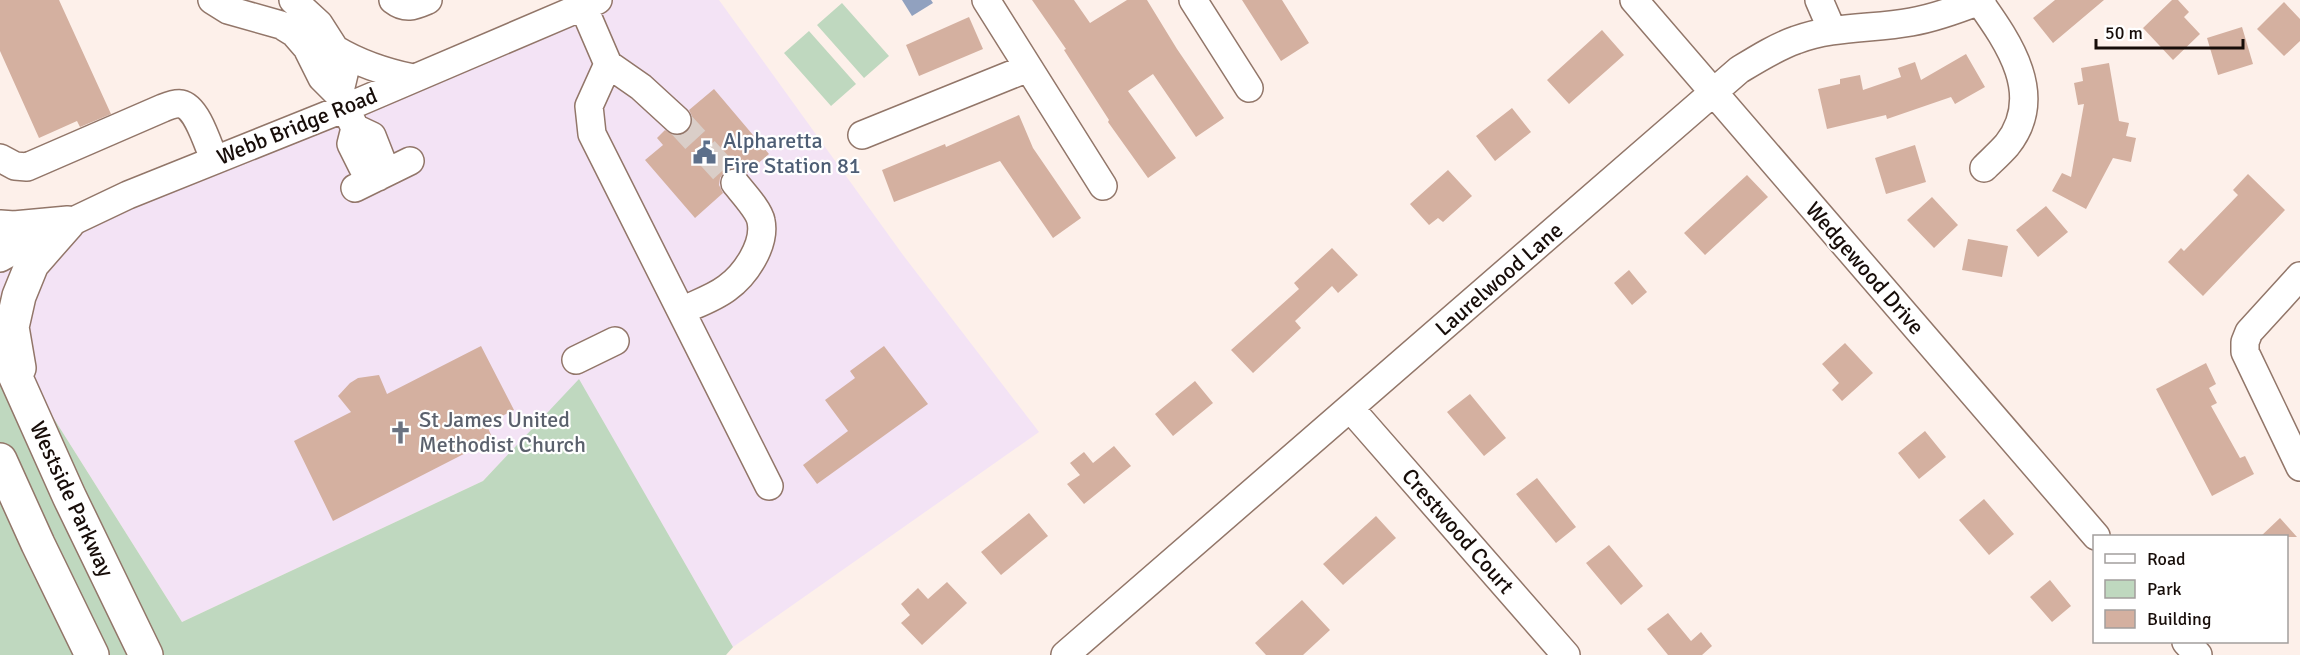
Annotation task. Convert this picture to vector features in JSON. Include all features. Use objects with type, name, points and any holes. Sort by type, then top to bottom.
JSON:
[{"type":"main road","points":[[0,227],[14,228],[68,223]]},
{"type":"main road","points":[[24,397],[12,327],[19,296],[32,264],[68,223]]},
{"type":"main road","name":"Westside Parkway","points":[[0,342],[69,496],[146,655]]},
{"type":"main road","points":[[0,460],[92,655]]},
{"type":"street","points":[[214,0],[228,10],[281,25],[294,33],[307,48],[322,78],[346,110],[372,136],[383,164],[367,183],[410,161]]},
{"type":"street","points":[[293,0],[319,24],[334,49],[344,74],[346,110]]},
{"type":"street","points":[[393,0],[410,8],[428,0]]},
{"type":"street","points":[[986,0],[1103,186]]},
{"type":"street","points":[[1193,0],[1249,88]]},
{"type":"street","name":"Wedgewood Drive","points":[[1634,0],[2094,535]]},
{"type":"street","points":[[1819,0],[1832,30]]},
{"type":"street","points":[[1981,1],[2013,54],[2021,74],[2024,93],[2022,114],[2014,133],[2007,145],[1984,168]]},
{"type":"street","name":"Laurelwood Lane","points":[[1065,655],[1739,70],[1767,52],[1797,39],[1832,30],[1911,22],[1944,7],[1981,1]]},
{"type":"street","points":[[590,3],[608,64],[641,87],[677,120]]},
{"type":"street","name":"Webb Bridge Road","points":[[0,258],[128,195],[214,159],[346,110],[413,78],[590,3]]},
{"type":"street","points":[[334,49],[358,63],[413,78]]},
{"type":"street","points":[[608,64],[589,106],[592,134],[769,486]]},
{"type":"street","points":[[862,135],[1028,68]]},
{"type":"street","points":[[0,158],[15,166],[27,167],[179,103],[189,106],[195,114],[214,159]]},
{"type":"street","points":[[681,311],[727,288],[745,271],[761,242],[761,220],[735,183]]},
{"type":"street","points":[[2300,276],[2249,332],[2245,342],[2245,352],[2300,467]]},
{"type":"street","points":[[576,360],[615,341]]},
{"type":"street","name":"Crestwood Court","points":[[1350,408],[1566,655]]},
{"type":"street","points":[[2187,643],[2198,655]]},
{"type":"shaded area","points":[[592,0],[719,0],[903,255],[1039,432],[733,647],[579,380],[483,481],[182,622],[0,333],[0,265]]},
{"type":"green space","points":[[842,3],[889,56],[864,78],[817,25]]},
{"type":"green space","points":[[809,31],[856,84],[831,106],[784,53]]},
{"type":"green space","points":[[0,333],[182,622],[483,481],[579,379],[733,647],[726,655],[0,655]]},
{"type":"water","points":[[902,0],[931,0],[933,3],[912,16]]},
{"type":"building","points":[[0,0],[59,0],[111,114],[80,127],[77,121],[39,138],[0,51]]},
{"type":"building","points":[[1032,0],[1074,0],[1090,23],[1127,0],[1147,0],[1224,118],[1196,137],[1153,74],[1128,91],[1176,158],[1148,178],[1108,122],[1109,120],[1064,50],[1066,49]]},
{"type":"building","points":[[1242,0],[1282,0],[1309,43],[1281,61]]},
{"type":"building","points":[[2055,0],[2104,0],[2053,43],[2033,18]]},
{"type":"building","points":[[2172,0],[2178,0],[2189,12],[2184,17],[2200,34],[2173,60],[2143,28]]},
{"type":"building","points":[[2284,2],[2300,19],[2300,41],[2284,56],[2257,29]]},
{"type":"building","points":[[969,17],[983,49],[919,76],[906,45]]},
{"type":"building","points":[[2242,27],[2253,64],[2218,75],[2207,38]]},
{"type":"building","points":[[1602,30],[1624,55],[1569,104],[1547,80]]},
{"type":"building","points":[[1966,54],[1985,87],[1955,104],[1951,97],[1887,119],[1886,115],[1827,129],[1818,89],[1840,84],[1840,79],[1860,75],[1863,90],[1901,77],[1898,68],[1915,62],[1921,80]]},
{"type":"building","points":[[2109,63],[2119,121],[2129,123],[2126,136],[2136,138],[2131,162],[2113,158],[2086,209],[2052,191],[2062,173],[2071,177],[2084,104],[2078,105],[2074,83],[2083,81],[2081,68]]},
{"type":"building","points":[[714,89],[769,154],[747,173],[733,167],[725,171],[720,178],[719,185],[723,193],[695,218],[645,160],[663,145],[657,138],[665,130],[674,135],[682,135],[688,131],[692,123],[689,110]]},
{"type":"building","points":[[1512,108],[1531,132],[1495,161],[1476,136]]},
{"type":"building","points":[[1019,115],[1033,148],[1081,218],[1053,238],[1000,161],[894,202],[882,170],[945,144],[946,147]]},
{"type":"building","points":[[1915,145],[1926,182],[1886,194],[1875,158]]},
{"type":"building","points":[[1448,170],[1472,196],[1443,222],[1438,218],[1429,225],[1410,204]]},
{"type":"building","points":[[2248,174],[2285,210],[2203,296],[2168,262],[2181,248],[2184,251],[2238,195],[2233,190]]},
{"type":"building","points":[[1747,175],[1768,197],[1705,255],[1684,233]]},
{"type":"building","points":[[1932,197],[1958,225],[1934,248],[1907,220]]},
{"type":"building","points":[[2046,206],[2068,232],[2038,257],[2016,230]]},
{"type":"building","points":[[1968,239],[2008,246],[2002,277],[1962,270]]},
{"type":"building","points":[[1332,248],[1358,275],[1338,293],[1332,286],[1295,321],[1301,328],[1253,373],[1231,350],[1299,289],[1294,283]]},
{"type":"building","points":[[1629,270],[1647,292],[1632,305],[1614,283]]},
{"type":"building","points":[[1845,343],[1873,373],[1842,401],[1832,390],[1839,383],[1822,364]]},
{"type":"building","name":"St James United Methodist Church","points":[[481,346],[514,410],[486,424],[493,439],[333,521],[294,441],[351,412],[338,396],[358,378],[379,375],[387,394]]},
{"type":"building","points":[[884,346],[928,404],[817,484],[803,465],[848,431],[825,400],[855,378],[850,371]]},
{"type":"building","points":[[2206,363],[2216,384],[2209,388],[2217,403],[2211,406],[2240,458],[2245,456],[2254,474],[2212,496],[2156,389]]},
{"type":"building","points":[[1195,381],[1213,403],[1173,436],[1155,414]]},
{"type":"building","points":[[1470,394],[1506,438],[1484,456],[1447,412]]},
{"type":"building","points":[[1925,431],[1946,457],[1919,479],[1898,453]]},
{"type":"building","points":[[1114,446],[1131,466],[1084,504],[1067,484],[1080,475],[1070,463],[1084,452],[1093,463]]},
{"type":"building","points":[[1537,478],[1576,527],[1556,543],[1516,494]]},
{"type":"building","points":[[1984,499],[2014,534],[1989,555],[1959,520]]},
{"type":"building","points":[[1029,513],[1048,536],[1001,575],[981,552]]},
{"type":"building","points":[[1376,516],[1396,538],[1343,585],[1323,564]]},
{"type":"building","points":[[2280,518],[2297,537],[2288,537],[2288,535],[2262,535]]},
{"type":"building","points":[[1609,545],[1643,586],[1621,605],[1586,563]]},
{"type":"building","points":[[2050,580],[2071,606],[2052,622],[2030,597]]},
{"type":"building","points":[[947,582],[967,603],[922,645],[901,623],[910,615],[901,604],[918,588],[928,599]]},
{"type":"building","points":[[1302,600],[1330,630],[1303,655],[1266,655],[1255,643]]},
{"type":"building","points":[[1668,613],[1691,641],[1701,632],[1712,646],[1702,655],[1668,655],[1647,629]]},
{"type":"tunnel","points":[[677,120],[735,183]]},
{"type":"place","name":"Alpharetta Fire Station 81","points":[[705,153]]},
{"type":"place","name":"St James United Methodist Church","points":[[401,432]]}]
